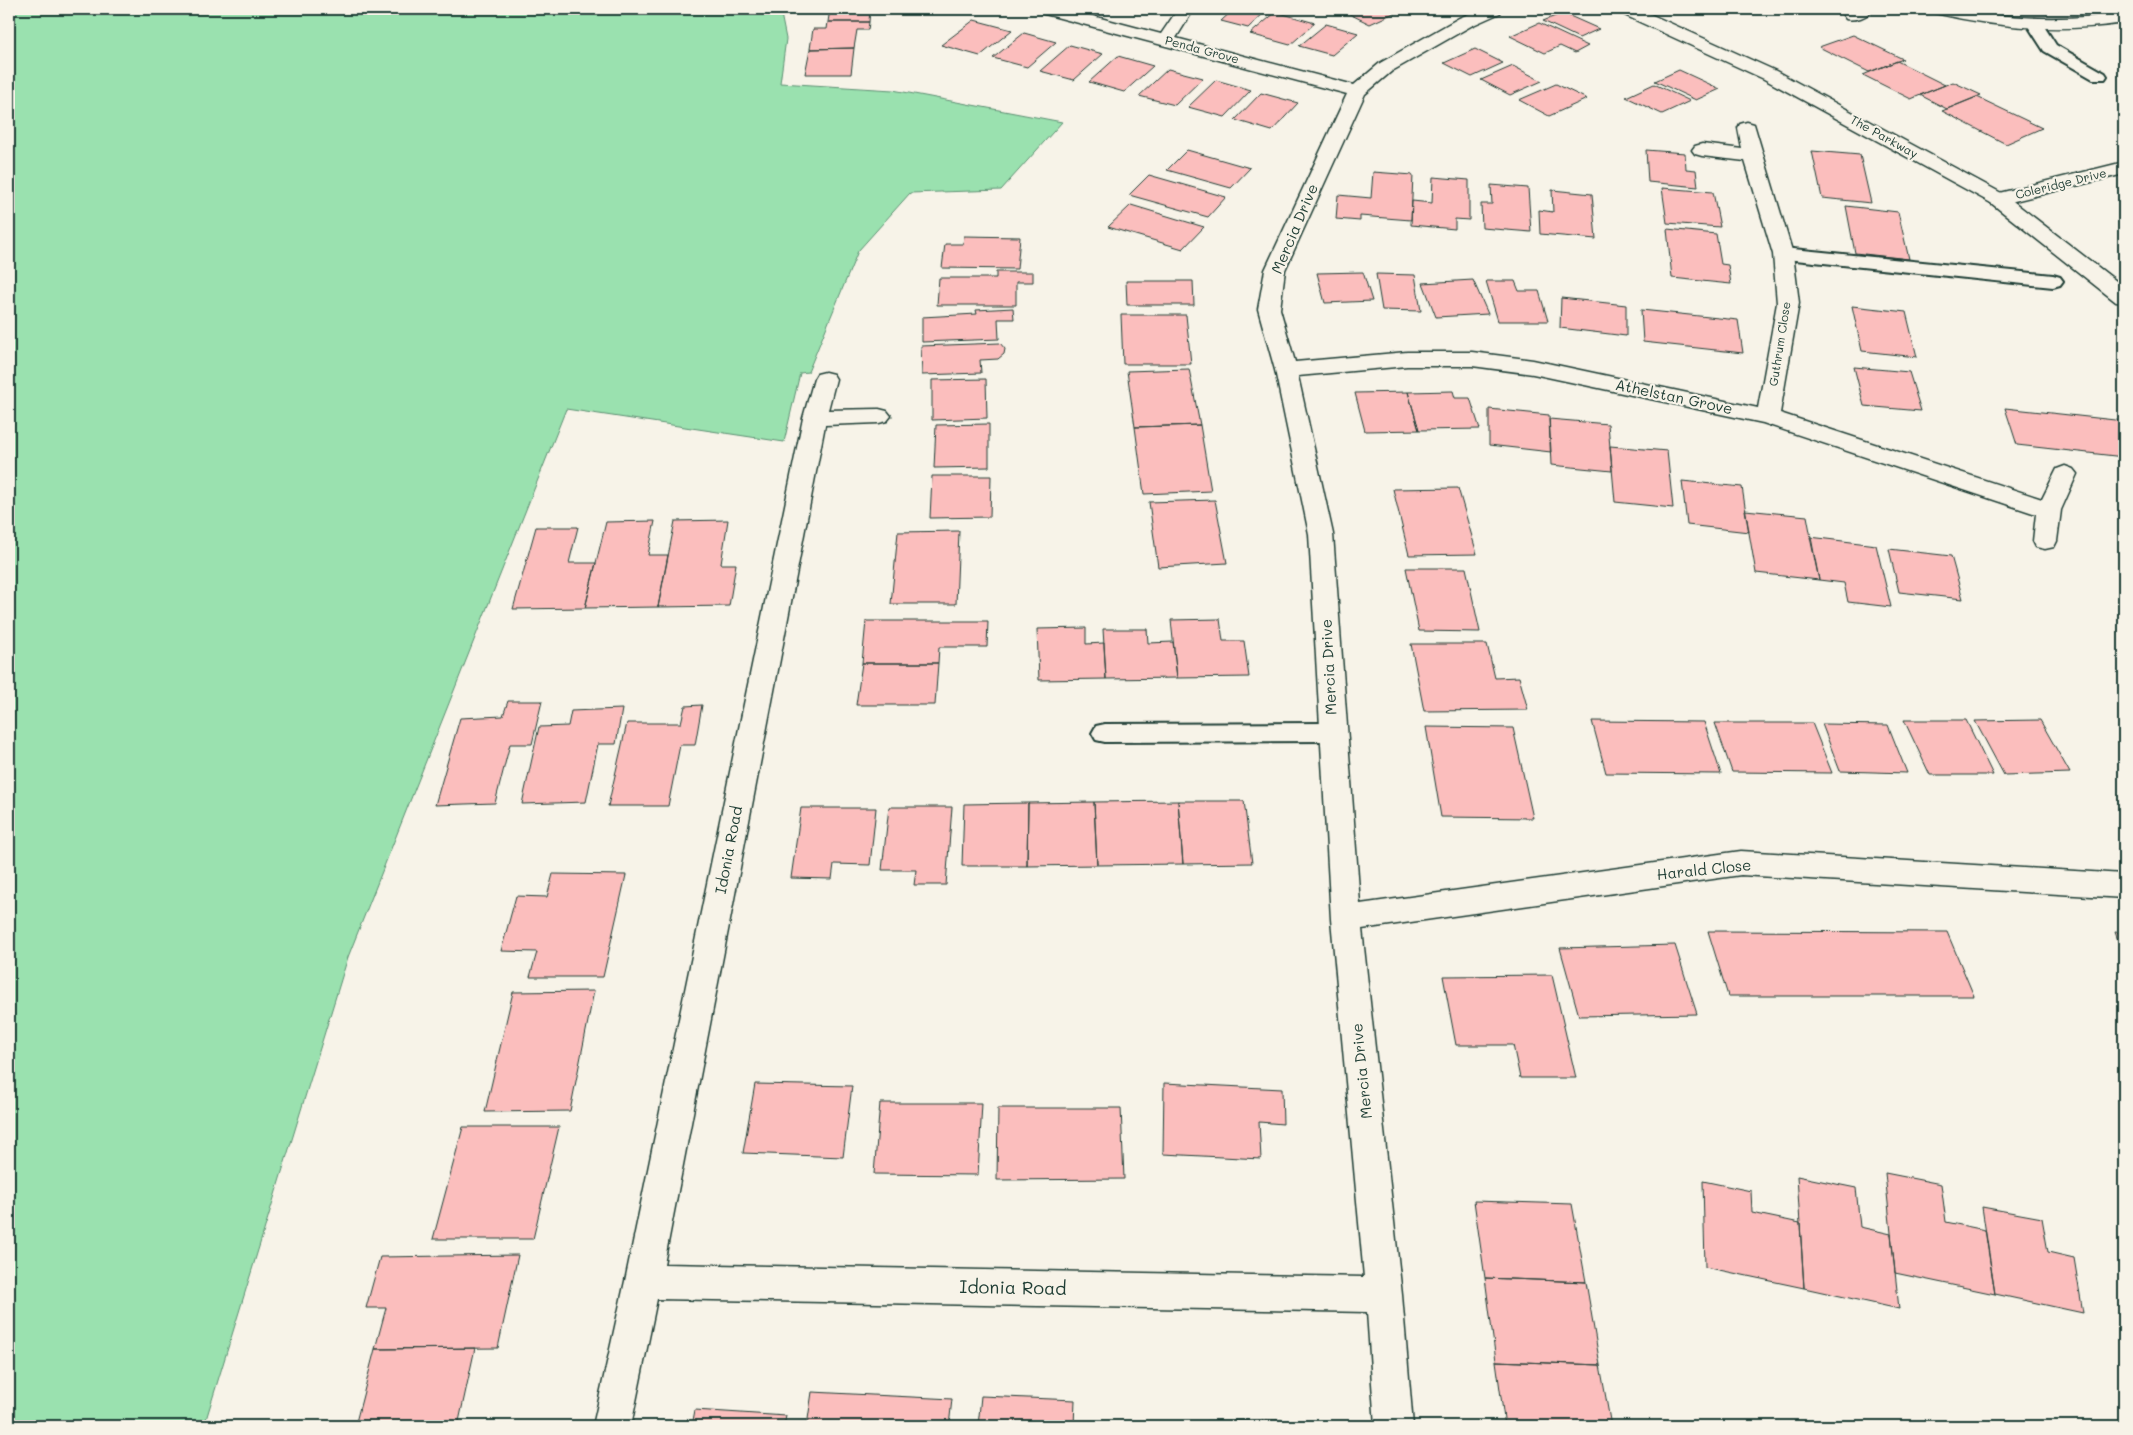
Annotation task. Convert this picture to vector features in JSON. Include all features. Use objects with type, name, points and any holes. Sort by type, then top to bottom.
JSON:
[{"type":"street","name":"Penda Grove","points":[[1047,9],[1357,91]]},
{"type":"street","points":[[1166,40],[1186,9]]},
{"type":"street","name":"Mercia Drive","points":[[1394,1426],[1384,1295],[1346,919],[1321,534],[1286,370],[1269,309],[1275,270],[1357,91],[1386,67],[1465,22],[1494,9]]},
{"type":"street","name":"The Parkway","points":[[1626,9],[1770,75],[1998,199],[2124,297]]},
{"type":"street","points":[[1941,9],[1963,15],[2034,23],[2101,22],[2124,18]]},
{"type":"street","name":"Guthrum Close","points":[[1748,128],[1753,156],[1783,254],[1788,303],[1768,417]]},
{"type":"street","points":[[1702,150],[1753,156]]},
{"type":"street","name":"Coleridge Drive","points":[[1998,199],[2124,168]]},
{"type":"street","name":"Athelstan Grove","points":[[1286,370],[1407,359],[1472,359],[1533,367],[1768,417],[2049,510]]},
{"type":"street","name":"Idonia Road","points":[[612,1426],[643,1281],[815,418],[825,379]]},
{"type":"street","points":[[815,418],[879,416]]},
{"type":"street","points":[[2045,541],[2049,510],[2065,474]]},
{"type":"street","name":"Harald Close","points":[[1346,919],[1740,863],[2124,886]]},
{"type":"street","name":"Idonia Road","points":[[643,1281],[1384,1295]]},
{"type":"lane","points":[[2034,23],[2050,48],[2099,76]]},
{"type":"lane","points":[[1783,254],[2053,280]]},
{"type":"lane","points":[[1105,733],[1333,732]]},
{"type":"green space","points":[[9,9],[780,9],[786,39],[780,83],[893,90],[1062,122],[1001,190],[910,193],[858,251],[808,372],[800,373],[784,442],[566,409],[348,957],[204,1426],[9,1426]]},
{"type":"building","points":[[830,9],[870,9],[869,22],[828,22]]},
{"type":"building","points":[[1234,9],[1267,10],[1248,28],[1221,21]]},
{"type":"building","points":[[1339,9],[1384,9],[1394,13],[1370,24]]},
{"type":"building","points":[[1276,12],[1315,23],[1290,45],[1250,34]]},
{"type":"building","points":[[1563,13],[1599,29],[1579,38],[1543,21]]},
{"type":"building","points":[[974,20],[1012,30],[980,56],[941,45]]},
{"type":"building","points":[[828,22],[869,22],[868,30],[857,30],[854,48],[810,49],[813,29],[827,29]]},
{"type":"building","points":[[1539,23],[1588,46],[1575,53],[1560,46],[1545,53],[1510,36]]},
{"type":"building","points":[[1326,24],[1358,33],[1332,55],[1299,46]]},
{"type":"building","points":[[1024,33],[1056,42],[1027,67],[993,58]]},
{"type":"building","points":[[1853,35],[1903,59],[1869,72],[1819,47]]},
{"type":"building","points":[[1070,45],[1103,54],[1074,80],[1040,71]]},
{"type":"building","points":[[854,48],[851,74],[805,74],[810,49]]},
{"type":"building","points":[[1475,49],[1503,63],[1472,77],[1444,63]]},
{"type":"building","points":[[1118,56],[1153,66],[1124,92],[1089,82]]},
{"type":"building","points":[[1897,61],[1945,85],[1911,99],[1863,75]]},
{"type":"building","points":[[1513,66],[1542,81],[1510,95],[1481,80]]},
{"type":"building","points":[[1168,69],[1203,78],[1175,105],[1139,96]]},
{"type":"building","points":[[1679,70],[1720,89],[1696,100],[1655,81]]},
{"type":"building","points":[[1216,80],[1251,90],[1225,117],[1188,107]]},
{"type":"building","points":[[1953,82],[1981,95],[1947,109],[1920,95]]},
{"type":"building","points":[[1556,84],[1587,99],[1549,116],[1519,100]]},
{"type":"building","points":[[1654,84],[1690,101],[1662,114],[1626,97]]},
{"type":"building","points":[[1261,93],[1298,103],[1272,131],[1235,120]]},
{"type":"building","points":[[1977,97],[2042,128],[2006,144],[1942,111]]},
{"type":"building","points":[[1187,150],[1250,168],[1231,188],[1167,170]]},
{"type":"building","points":[[1646,150],[1685,153],[1686,169],[1696,170],[1698,187],[1648,182]]},
{"type":"building","points":[[1812,151],[1860,155],[1871,203],[1822,198]]},
{"type":"building","points":[[1373,172],[1413,175],[1411,220],[1360,216],[1360,221],[1336,219],[1338,195],[1371,198]]},
{"type":"building","points":[[1149,175],[1226,197],[1208,217],[1129,195]]},
{"type":"building","points":[[1433,177],[1469,180],[1469,220],[1455,219],[1455,229],[1411,225],[1412,201],[1432,203]]},
{"type":"building","points":[[1491,185],[1528,188],[1531,232],[1482,228],[1481,204],[1492,204]]},
{"type":"building","points":[[1662,188],[1713,192],[1720,227],[1667,223]]},
{"type":"building","points":[[1552,190],[1592,194],[1596,239],[1540,234],[1539,210],[1553,212]]},
{"type":"building","points":[[1131,205],[1204,227],[1183,249],[1108,227]]},
{"type":"building","points":[[1846,206],[1898,212],[1909,259],[1855,253]]},
{"type":"building","points":[[1667,229],[1716,234],[1721,264],[1728,265],[1731,284],[1672,278]]},
{"type":"building","points":[[964,236],[1020,237],[1017,269],[942,268],[945,244],[963,244]]},
{"type":"building","points":[[996,272],[1033,272],[1033,282],[1016,282],[1016,305],[937,305],[939,278],[996,278]]},
{"type":"building","points":[[1363,272],[1372,301],[1325,303],[1317,273]]},
{"type":"building","points":[[1376,274],[1415,275],[1421,311],[1382,310]]},
{"type":"building","points":[[1473,280],[1488,314],[1436,317],[1423,283]]},
{"type":"building","points":[[1126,281],[1193,281],[1194,305],[1127,305]]},
{"type":"building","points":[[1486,281],[1515,281],[1519,291],[1539,291],[1548,321],[1498,321]]},
{"type":"building","points":[[1561,298],[1626,305],[1626,336],[1560,328]]},
{"type":"building","points":[[1852,306],[1906,312],[1917,357],[1862,351]]},
{"type":"building","points":[[1013,308],[1014,319],[998,319],[999,339],[922,342],[922,317],[977,314],[976,310]]},
{"type":"building","points":[[1641,310],[1738,320],[1743,353],[1643,342]]},
{"type":"building","points":[[1121,315],[1186,315],[1191,364],[1123,364]]},
{"type":"building","points":[[1000,343],[1005,349],[1004,354],[998,359],[980,360],[981,373],[922,375],[921,346]]},
{"type":"building","points":[[1854,367],[1909,372],[1921,411],[1864,406]]},
{"type":"building","points":[[1189,369],[1200,425],[1135,427],[1127,371]]},
{"type":"building","points":[[986,379],[987,418],[932,420],[932,380]]},
{"type":"building","points":[[1453,391],[1455,398],[1470,398],[1480,429],[1419,430],[1408,392]]},
{"type":"building","points":[[1408,392],[1419,430],[1365,431],[1355,393]]},
{"type":"building","points":[[2005,408],[2124,421],[2124,457],[2017,445]]},
{"type":"building","points":[[1489,409],[1549,415],[1551,452],[1489,445]]},
{"type":"building","points":[[1549,419],[1608,424],[1612,471],[1551,465]]},
{"type":"building","points":[[989,424],[989,467],[934,468],[936,425]]},
{"type":"building","points":[[1200,425],[1211,491],[1144,494],[1135,427]]},
{"type":"building","points":[[1610,446],[1667,451],[1673,508],[1615,502]]},
{"type":"building","points":[[932,476],[991,476],[990,517],[930,518]]},
{"type":"building","points":[[1682,481],[1742,487],[1749,532],[1687,525]]},
{"type":"building","points":[[1458,488],[1477,554],[1409,555],[1393,489]]},
{"type":"building","points":[[1215,500],[1227,563],[1158,567],[1149,502]]},
{"type":"building","points":[[1745,510],[1807,516],[1819,580],[1756,573]]},
{"type":"building","points":[[728,520],[721,564],[736,564],[729,606],[658,607],[675,521]]},
{"type":"building","points":[[655,521],[648,555],[668,555],[658,607],[585,608],[606,522]]},
{"type":"building","points":[[536,527],[578,527],[569,563],[596,563],[585,608],[513,609]]},
{"type":"building","points":[[959,531],[956,604],[891,604],[898,532]]},
{"type":"building","points":[[1810,537],[1876,545],[1891,607],[1848,602],[1844,583],[1819,580]]},
{"type":"building","points":[[1889,549],[1951,556],[1963,599],[1899,592]]},
{"type":"building","points":[[1406,568],[1466,568],[1480,632],[1419,631]]},
{"type":"building","points":[[1220,619],[1223,641],[1244,641],[1249,677],[1177,678],[1171,620]]},
{"type":"building","points":[[866,621],[988,621],[987,647],[939,647],[938,663],[862,663]]},
{"type":"building","points":[[1086,628],[1086,644],[1104,643],[1106,679],[1039,680],[1037,629]]},
{"type":"building","points":[[1103,629],[1147,629],[1148,643],[1173,642],[1177,678],[1106,679]]},
{"type":"building","points":[[1411,644],[1487,644],[1495,678],[1519,677],[1528,710],[1424,711]]},
{"type":"building","points":[[862,663],[938,663],[935,705],[856,705]]},
{"type":"building","points":[[508,701],[542,701],[532,744],[510,744],[495,803],[435,805],[460,718],[503,716]]},
{"type":"building","points":[[702,705],[695,745],[680,745],[668,806],[608,806],[627,723],[681,723],[685,706]]},
{"type":"building","points":[[622,709],[616,744],[598,744],[586,802],[522,804],[539,727],[568,726],[571,711]]},
{"type":"building","points":[[1904,720],[1966,720],[1993,775],[1930,775]]},
{"type":"building","points":[[2040,720],[2070,773],[2004,775],[1975,721]]},
{"type":"building","points":[[1592,721],[1704,722],[1721,774],[1606,773]]},
{"type":"building","points":[[1715,723],[1812,723],[1832,773],[1732,772]]},
{"type":"building","points":[[1822,724],[1888,725],[1907,773],[1840,771]]},
{"type":"building","points":[[1426,727],[1513,728],[1533,818],[1441,817]]},
{"type":"building","points":[[1178,801],[1183,864],[1097,865],[1094,802]]},
{"type":"building","points":[[1178,801],[1244,801],[1252,863],[1183,864]]},
{"type":"building","points":[[1094,802],[1097,865],[1027,866],[1028,803]]},
{"type":"building","points":[[1028,803],[1027,866],[962,866],[964,804]]},
{"type":"building","points":[[889,807],[952,807],[946,885],[914,885],[916,870],[882,870]]},
{"type":"building","points":[[801,808],[876,808],[870,865],[834,864],[832,879],[791,878]]},
{"type":"building","points":[[553,874],[626,875],[603,977],[530,977],[537,952],[501,951],[516,896],[547,897]]},
{"type":"building","points":[[1708,931],[1947,932],[1974,996],[1728,996]]},
{"type":"building","points":[[2115,932],[2124,933],[2124,957]]},
{"type":"building","points":[[1675,945],[1697,1014],[1579,1016],[1560,948]]},
{"type":"building","points":[[1552,975],[1576,1078],[1520,1078],[1513,1045],[1456,1045],[1443,976]]},
{"type":"building","points":[[594,991],[570,1111],[485,1112],[513,992]]},
{"type":"building","points":[[1164,1083],[1282,1089],[1283,1124],[1259,1122],[1261,1159],[1163,1154]]},
{"type":"building","points":[[755,1084],[852,1086],[843,1157],[743,1153]]},
{"type":"building","points":[[880,1103],[982,1103],[978,1175],[874,1174]]},
{"type":"building","points":[[998,1108],[1121,1108],[1124,1179],[997,1180]]},
{"type":"building","points":[[463,1127],[559,1127],[533,1239],[433,1239]]},
{"type":"building","points":[[1885,1173],[1941,1184],[1946,1222],[1985,1230],[1995,1294],[1895,1273]]},
{"type":"building","points":[[1797,1176],[1856,1188],[1860,1227],[1891,1234],[1899,1309],[1804,1288]]},
{"type":"building","points":[[1703,1181],[1751,1191],[1752,1213],[1800,1223],[1804,1288],[1705,1267]]},
{"type":"building","points":[[1474,1201],[1572,1204],[1586,1282],[1485,1278]]},
{"type":"building","points":[[1982,1207],[2042,1218],[2048,1252],[2074,1258],[2083,1313],[1995,1294]]},
{"type":"building","points":[[518,1255],[498,1348],[375,1349],[386,1308],[366,1308],[380,1257]]},
{"type":"building","points":[[1485,1278],[1586,1282],[1600,1365],[1496,1361]]},
{"type":"building","points":[[475,1348],[458,1426],[355,1426],[375,1349]]},
{"type":"building","points":[[1496,1361],[1600,1365],[1611,1426],[1505,1426]]},
{"type":"building","points":[[812,1392],[952,1399],[949,1426],[807,1426]]},
{"type":"building","points":[[981,1396],[1075,1400],[1074,1426],[978,1426]]},
{"type":"building","points":[[695,1410],[786,1416],[784,1426],[692,1426]]},
{"type":"building","points":[[1282,1420],[1283,1426],[1207,1426],[1206,1421]]},
{"type":"building","points":[[1090,1422],[1167,1426],[1089,1426]]}]
